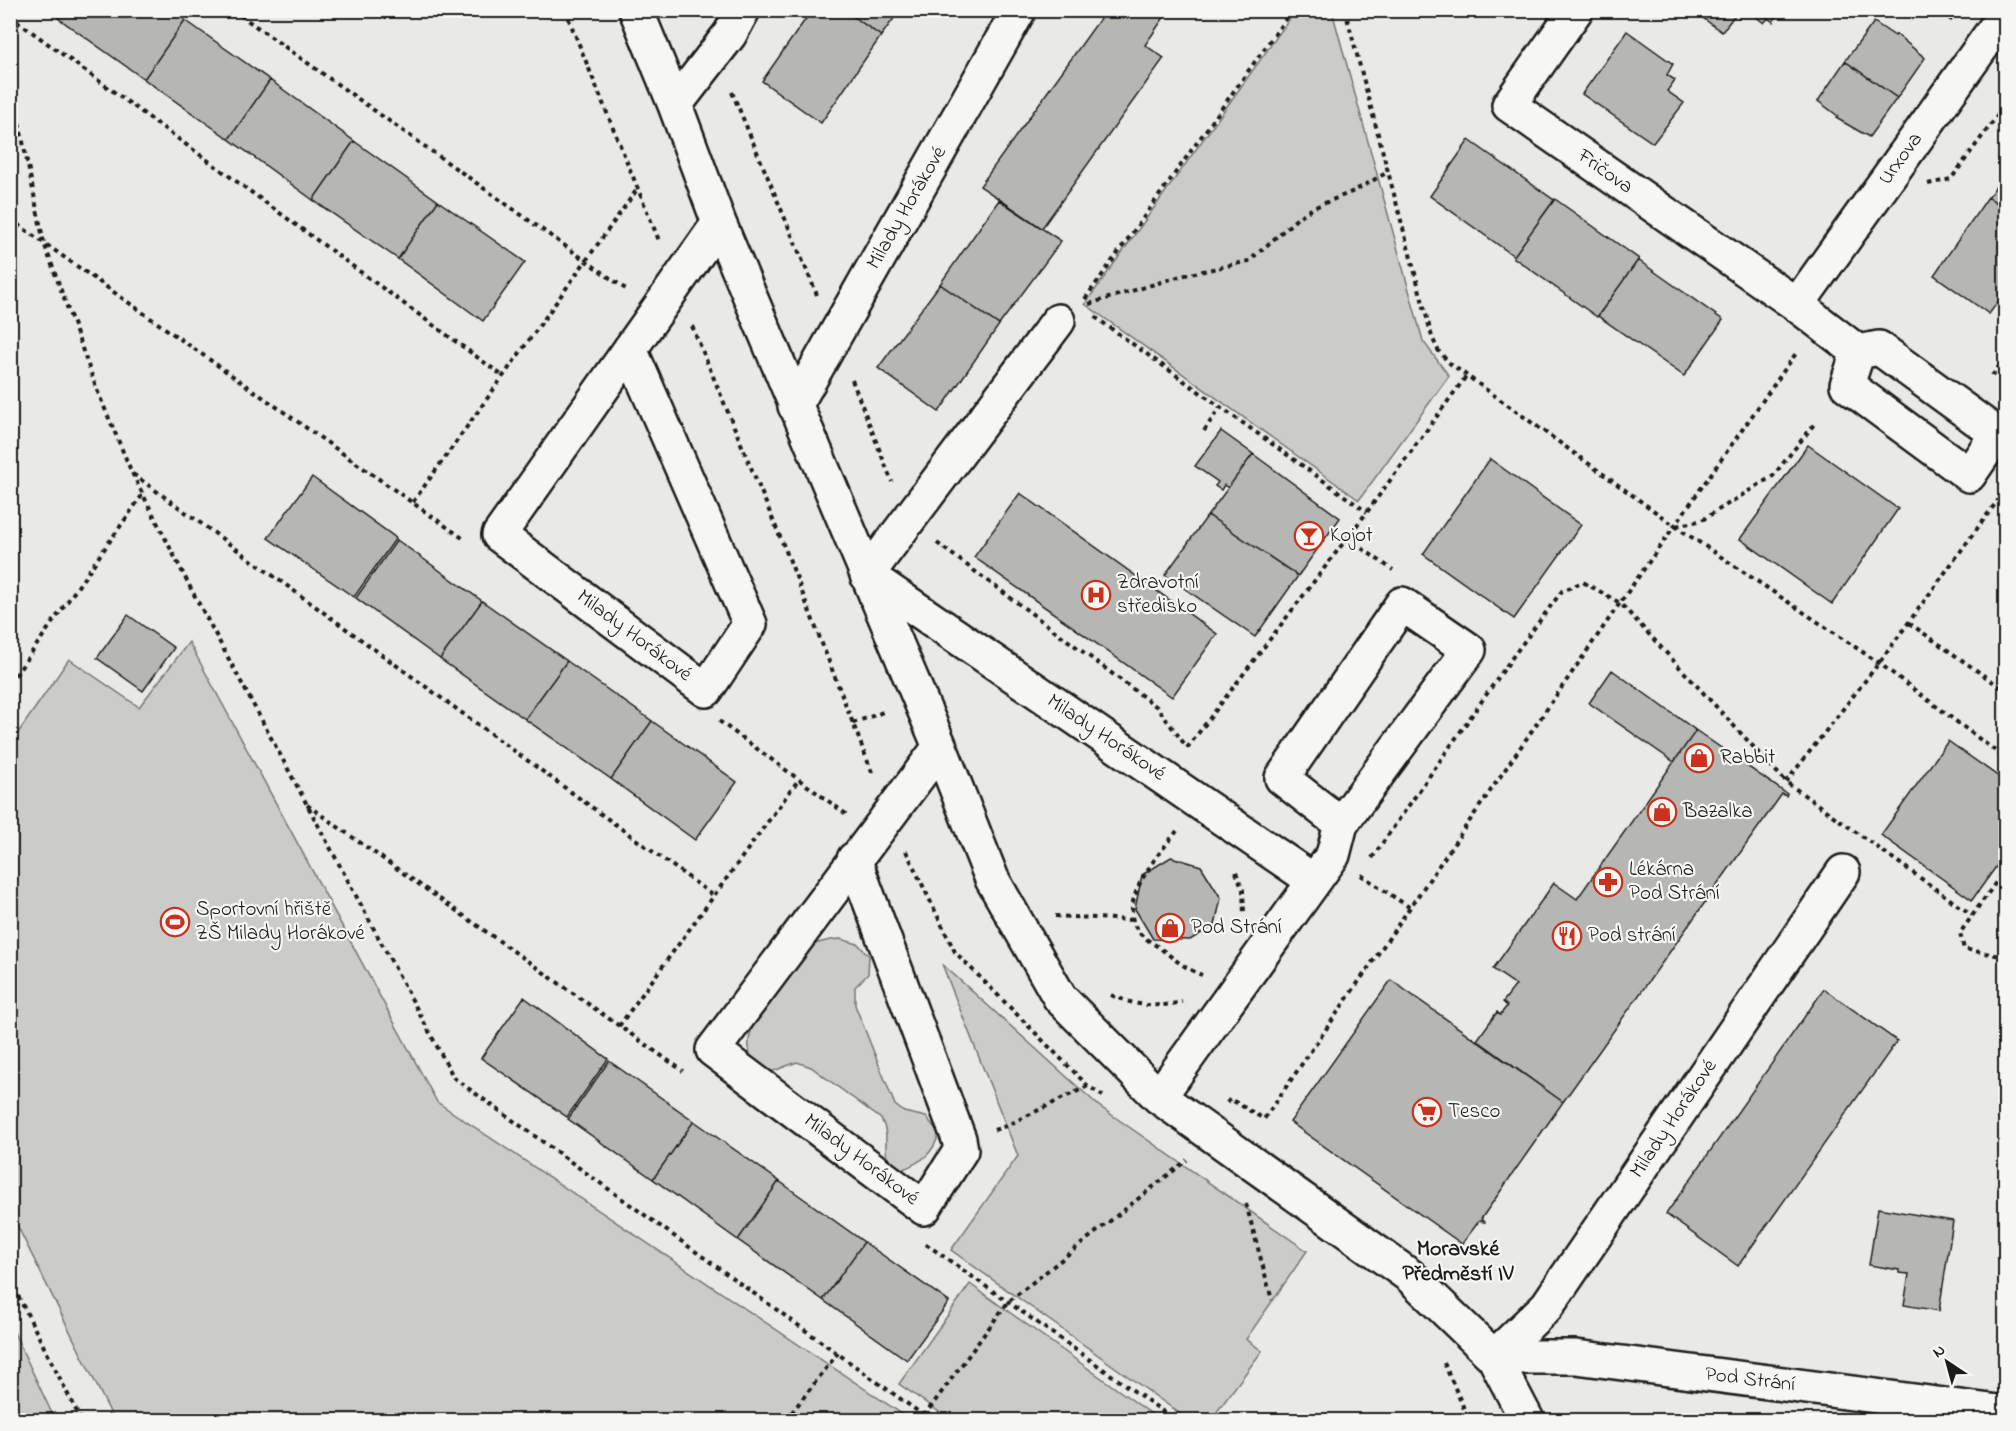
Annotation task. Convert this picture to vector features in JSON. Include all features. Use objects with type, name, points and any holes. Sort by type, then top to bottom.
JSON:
[{"type":"street","points":[[636,10],[675,105],[719,223],[940,747],[992,879],[1060,998],[1159,1097],[1410,1276],[1494,1357],[1527,1420]]},
{"type":"street","points":[[675,105],[716,53],[743,10]]},
{"type":"street","name":"Milady Horákové","points":[[795,406],[1018,10]]},
{"type":"street","name":"Fričova","points":[[1576,10],[1509,105],[1808,313]]},
{"type":"street","name":"Urxova","points":[[1808,313],[2006,13]]},
{"type":"street","name":"Milady Horákové","points":[[630,349],[750,624],[706,690],[498,535],[719,223]]},
{"type":"street","points":[[1808,313],[1858,352]]},
{"type":"street","points":[[867,575],[1069,314]]},
{"type":"street","name":"Milady Horákové","points":[[867,575],[1324,868]]},
{"type":"street","points":[[1159,1097],[1324,868],[1341,824],[1469,650],[1402,604],[1282,778],[1341,824]]},
{"type":"street","name":"Milady Horákové","points":[[940,747],[713,1050],[924,1208],[961,1150],[959,1139]]},
{"type":"street","points":[[864,847],[959,1139]]},
{"type":"street","name":"Milady Horákové","points":[[1494,1357],[1547,1306],[1843,872]]},
{"type":"street","name":"Pod Strání","points":[[1494,1357],[1576,1357],[2006,1413]]},
{"type":"path","points":[[232,10],[585,262],[658,311]]},
{"type":"path","points":[[1069,314],[1292,10]]},
{"type":"path","points":[[1345,10],[1432,337],[1438,350],[1448,362],[1675,526],[1879,663],[2006,759]]},
{"type":"path","points":[[10,16],[503,376]]},
{"type":"path","points":[[716,53],[908,521],[1157,707],[1187,748],[1367,512],[1467,375]]},
{"type":"path","points":[[10,80],[44,243],[97,390],[132,473],[190,587],[454,1078],[930,1420]]},
{"type":"path","points":[[1921,186],[1951,179],[2006,104]]},
{"type":"path","points":[[1069,314],[1181,276],[1249,261],[1300,216],[1388,172]]},
{"type":"path","points":[[413,502],[639,188]]},
{"type":"path","points":[[10,219],[471,543]]},
{"type":"path","points":[[1230,1099],[1264,1119],[1675,526],[1808,313]]},
{"type":"path","points":[[1069,314],[1220,407],[1367,512]]},
{"type":"path","points":[[1992,376],[2006,357]]},
{"type":"path","points":[[1204,431],[1220,407]]},
{"type":"path","points":[[1675,526],[1702,520],[1773,476],[1815,423]]},
{"type":"path","points":[[132,473],[714,896]]},
{"type":"path","points":[[1786,782],[1879,663],[2006,490]]},
{"type":"path","points":[[10,683],[143,495]]},
{"type":"path","points":[[1360,875],[1514,655],[1562,591],[1583,582],[1620,603],[1786,782],[1972,915]]},
{"type":"path","points":[[1909,623],[2006,691]]},
{"type":"path","points":[[853,723],[919,699]]},
{"type":"path","points":[[712,717],[799,779],[864,847]]},
{"type":"path","points":[[619,1026],[799,779]]},
{"type":"path","points":[[1181,827],[1145,874],[1132,905],[1132,920],[1139,932],[1187,969],[1205,977]]},
{"type":"path","points":[[1324,868],[1360,875],[1409,907]]},
{"type":"path","points":[[2006,868],[1960,933],[1964,949],[2006,957]]},
{"type":"path","points":[[1235,870],[1243,890],[1243,923]]},
{"type":"path","points":[[1054,925],[1048,915],[1132,920]]},
{"type":"path","points":[[1103,990],[1134,1005],[1159,1007],[1185,1002]]},
{"type":"path","points":[[959,1139],[1006,1126],[1088,1086]]},
{"type":"path","points":[[924,1416],[1008,1302],[1190,1158]]},
{"type":"path","points":[[1245,1197],[1272,1300]]},
{"type":"path","points":[[10,1280],[81,1420]]},
{"type":"path","points":[[786,1420],[838,1353]]},
{"type":"shaded area","points":[[1296,10],[1332,11],[1423,341],[1449,376],[1359,500],[1085,304]]},
{"type":"shaded area","name":"Sportovní hřiště ZŠ Milady Horákové","points":[[189,642],[437,1102],[911,1420],[114,1420],[11,1213],[11,743],[69,659],[139,707]]},
{"type":"shaded area","points":[[840,939],[858,944],[869,956],[868,974],[855,987],[855,1005],[895,1105],[904,1112],[926,1117],[939,1133],[933,1147],[925,1157],[901,1170],[888,1163],[886,1135],[881,1119],[811,1067],[797,1062],[771,1072],[761,1072],[752,1060],[749,1048],[754,1024],[793,963],[805,949],[826,941]]},
{"type":"shaded area","points":[[942,964],[1099,1106],[1307,1251],[1246,1339],[1262,1351],[1211,1420],[1189,1420],[951,1250],[1018,1156]]},
{"type":"shaded area","points":[[970,1284],[1160,1420],[951,1420],[899,1384]]},
{"type":"shaded area","points":[[11,1326],[55,1420],[11,1420]]},
{"type":"building","points":[[63,10],[171,10],[185,20],[144,79],[58,18]]},
{"type":"building","points":[[812,10],[844,10],[881,36],[821,123],[762,81]]},
{"type":"building","points":[[844,10],[900,10],[881,36]]},
{"type":"building","points":[[1094,10],[1169,10],[1145,45],[1164,58],[1042,228],[980,186],[1102,16]]},
{"type":"building","points":[[1692,10],[1735,10],[1737,12],[1722,32]]},
{"type":"building","points":[[1747,10],[1773,10],[1778,14],[1773,22],[1768,18],[1764,23]]},
{"type":"building","points":[[1936,10],[1959,10],[1951,21]]},
{"type":"building","points":[[185,20],[270,80],[229,139],[144,79]]},
{"type":"building","points":[[1874,22],[1895,36],[1896,34],[1925,58],[1897,98],[1845,61]]},
{"type":"building","points":[[1627,31],[1673,64],[1667,75],[1675,80],[1667,91],[1684,103],[1653,143],[1582,94]]},
{"type":"building","points":[[1845,61],[1897,98],[1869,137],[1836,118],[1838,116],[1818,101]]},
{"type":"building","points":[[270,80],[354,141],[313,200],[229,139]]},
{"type":"building","points":[[1469,140],[1554,200],[1514,256],[1430,196]]},
{"type":"building","points":[[354,141],[438,201],[398,259],[313,200]]},
{"type":"building","points":[[2006,173],[2006,209],[1988,197]]},
{"type":"building","points":[[1988,197],[2006,209],[2006,291],[1989,314],[1934,275]]},
{"type":"building","points":[[1555,199],[1639,259],[1597,317],[1513,257]]},
{"type":"building","points":[[999,200],[1061,241],[999,325],[940,284]]},
{"type":"building","points":[[438,201],[525,262],[483,321],[398,259]]},
{"type":"building","points":[[1638,260],[1723,320],[1684,376],[1598,316]]},
{"type":"building","points":[[940,284],[999,325],[939,412],[878,368]]},
{"type":"building","points":[[1221,431],[1253,454],[1228,488],[1224,485],[1221,490],[1215,486],[1218,482],[1195,466]]},
{"type":"building","points":[[1808,445],[1898,509],[1832,604],[1740,539]]},
{"type":"building","points":[[1253,454],[1340,518],[1298,576],[1208,515]]},
{"type":"building","points":[[1490,459],[1581,525],[1514,619],[1423,554]]},
{"type":"building","points":[[312,477],[396,538],[354,597],[268,538]]},
{"type":"building","name":"Zdravotní středisko","points":[[1020,493],[1217,634],[1172,697],[974,557]]},
{"type":"building","points":[[1208,515],[1298,576],[1255,637],[1165,575]]},
{"type":"building","points":[[397,540],[482,601],[440,659],[356,598]]},
{"type":"building","points":[[482,601],[567,661],[525,719],[440,659]]},
{"type":"building","points":[[128,615],[174,648],[143,691],[97,658]]},
{"type":"building","points":[[567,661],[652,721],[611,779],[525,719]]},
{"type":"building","points":[[1612,670],[1694,729],[1695,732],[1674,762],[1589,703]]},
{"type":"building","points":[[652,721],[737,782],[695,840],[611,779]]},
{"type":"building","points":[[1694,729],[1787,794],[1786,796],[1782,794],[1563,1102],[1477,1040],[1497,1012],[1500,1015],[1507,1006],[1503,1002],[1516,985],[1493,969],[1554,883],[1577,899],[1695,732]]},
{"type":"building","points":[[1948,741],[2006,782],[2006,853],[1972,900],[1881,835]]},
{"type":"building","points":[[1171,857],[1201,866],[1221,898],[1215,925],[1190,940],[1153,939],[1135,909],[1142,875]]},
{"type":"building","name":"Tesco","points":[[1391,980],[1563,1102],[1481,1219],[1484,1222],[1479,1221],[1462,1244],[1290,1122]]},
{"type":"building","points":[[1824,989],[1897,1041],[1738,1266],[1666,1214]]},
{"type":"building","points":[[524,997],[608,1059],[567,1117],[481,1058]]},
{"type":"building","points":[[609,1061],[694,1121],[653,1179],[568,1119]]},
{"type":"building","points":[[694,1121],[779,1181],[738,1240],[653,1179]]},
{"type":"building","points":[[779,1181],[864,1242],[823,1300],[738,1240]]},
{"type":"building","points":[[1878,1208],[1953,1221],[1939,1311],[1904,1305],[1909,1274],[1869,1265]]},
{"type":"building","points":[[864,1242],[949,1302],[907,1360],[823,1300]]},
{"type":"place","name":"Kojot","points":[[1309,536]]},
{"type":"place","name":"Zdravotní středisko","points":[[1096,595]]},
{"type":"place","name":"Rabbit","points":[[1699,758]]},
{"type":"place","name":"Bazalka","points":[[1662,812]]},
{"type":"place","name":"Lékárna Pod Strání","points":[[1608,882]]},
{"type":"place","name":"Sportovní hřiště ZŠ Milady Horákové","points":[[175,922]]},
{"type":"place","name":"Pod Strání","points":[[1170,928]]},
{"type":"place","name":"Pod strání","points":[[1567,936]]},
{"type":"place","name":"Tesco","points":[[1427,1112]]},
{"type":"district","name":"Moravské Předměstí IV","points":[[1458,1262]]}]
